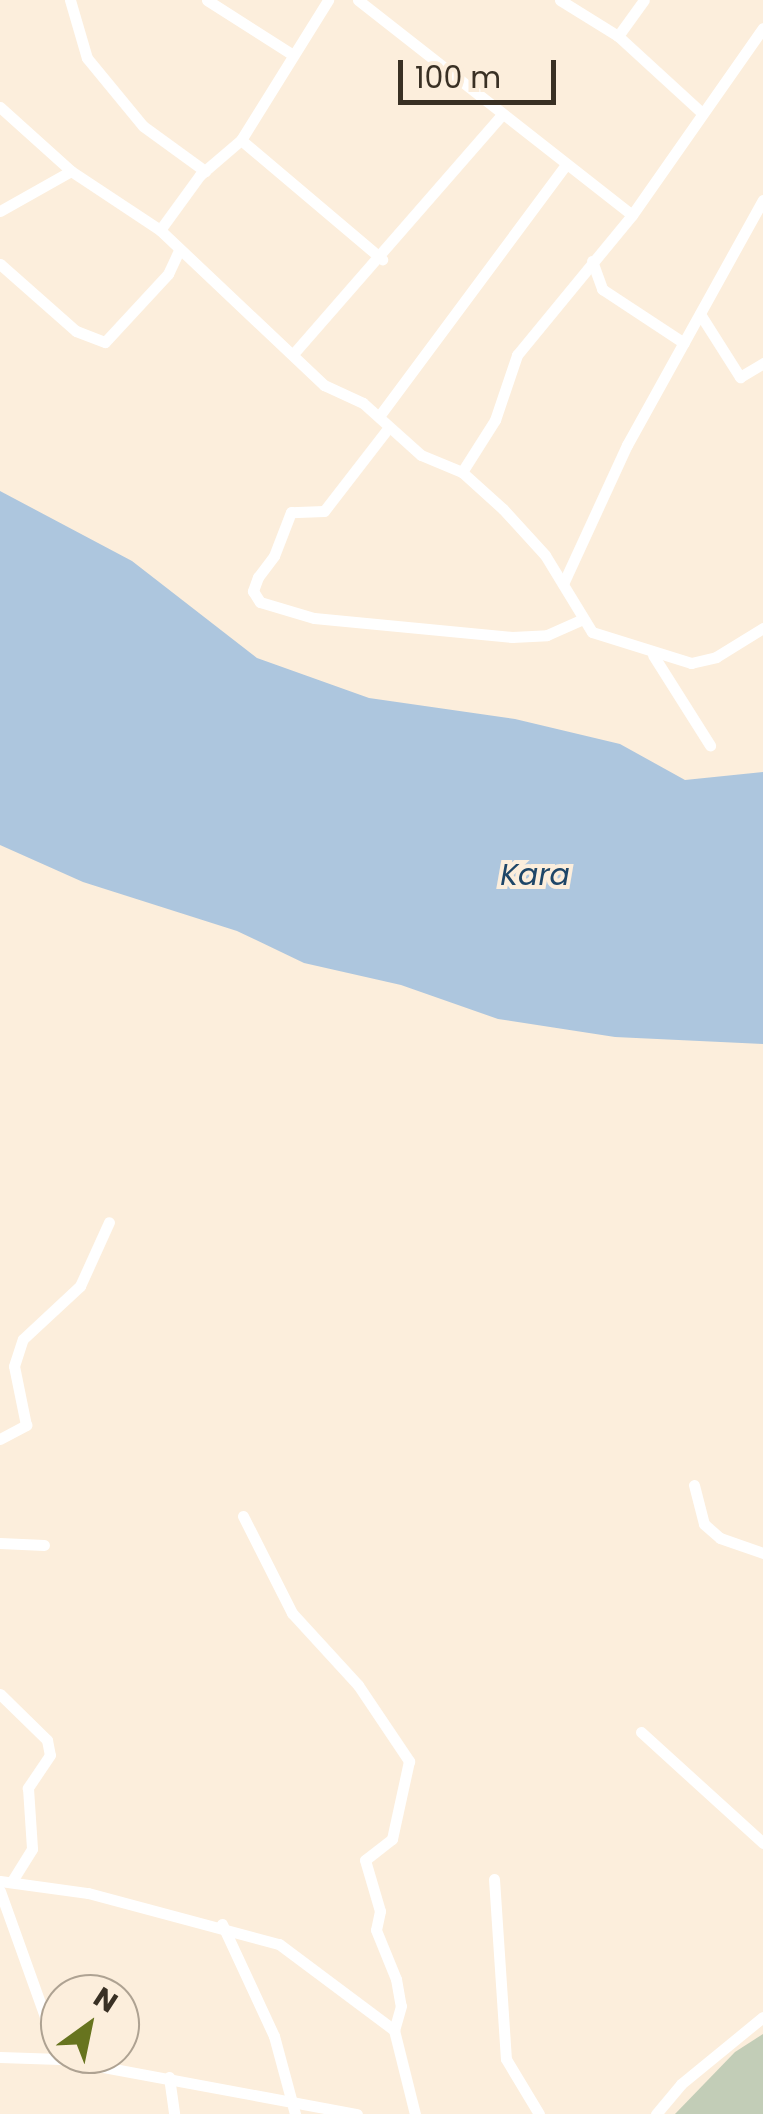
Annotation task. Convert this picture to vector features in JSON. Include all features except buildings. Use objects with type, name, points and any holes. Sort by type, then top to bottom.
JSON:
[{"type":"street","points":[[70,0],[88,58],[143,126],[204,171]]},
{"type":"street","points":[[207,0],[293,55]]},
{"type":"street","points":[[160,230],[204,171],[240,140],[328,0]]},
{"type":"street","points":[[358,0],[632,215]]},
{"type":"street","points":[[560,0],[618,36],[702,113]]},
{"type":"street","points":[[618,36],[644,0]]},
{"type":"street","points":[[462,472],[495,420],[516,355],[632,215],[763,28]]},
{"type":"street","points":[[0,107],[71,170],[160,230],[324,385],[380,415],[420,455],[462,472],[528,534],[563,584],[581,620],[603,639],[653,656],[691,663],[716,657],[763,628]]},
{"type":"street","points":[[294,353],[382,259],[502,116]]},
{"type":"street","points":[[240,140],[382,259]]},
{"type":"street","points":[[380,415],[566,165]]},
{"type":"street","points":[[0,211],[71,170]]},
{"type":"street","points":[[563,584],[627,445],[763,200]]},
{"type":"street","points":[[0,264],[76,331],[105,342],[168,274],[178,250]]},
{"type":"street","points":[[592,261],[602,289],[684,344]]},
{"type":"street","points":[[700,314],[740,377],[763,363]]},
{"type":"street","points":[[389,426],[324,510],[290,512],[274,556],[258,576],[253,591],[260,602],[328,620],[512,637],[547,635],[581,620]]},
{"type":"street","points":[[653,656],[710,745]]},
{"type":"street","points":[[0,1439],[26,1425],[14,1366],[23,1339],[80,1286],[109,1222]]},
{"type":"street","points":[[694,1485],[704,1524],[763,1554]]},
{"type":"street","points":[[243,1516],[292,1613],[358,1685],[408,1761],[392,1839],[365,1860],[380,1911],[376,1930],[396,1979],[401,2006],[394,2030],[415,2114]]},
{"type":"street","points":[[0,1542],[44,1545]]},
{"type":"street","points":[[0,1694],[47,1740],[50,1754],[28,1788],[32,1849],[5,1881],[222,1924],[312,1964],[394,2030]]},
{"type":"street","points":[[642,1732],[763,1843]]},
{"type":"street","points":[[494,1880],[506,2059],[539,2114]]},
{"type":"street","points":[[0,1891],[40,2003]]},
{"type":"street","points":[[222,1924],[274,2036],[295,2114]]},
{"type":"street","points":[[656,2114],[681,2084],[763,2017]]},
{"type":"street","points":[[0,2057],[40,2058]]},
{"type":"street","points":[[140,2072],[357,2114]]},
{"type":"street","points":[[170,2077],[174,2114]]},
{"type":"green space","points":[[763,2034],[763,2114],[675,2114],[735,2052]]},
{"type":"water","name":"Kara","points":[[0,491],[132,561],[257,658],[369,698],[515,719],[620,744],[685,780],[763,772],[763,1044],[615,1037],[498,1019],[401,985],[304,963],[237,931],[83,882],[0,845]]}]
